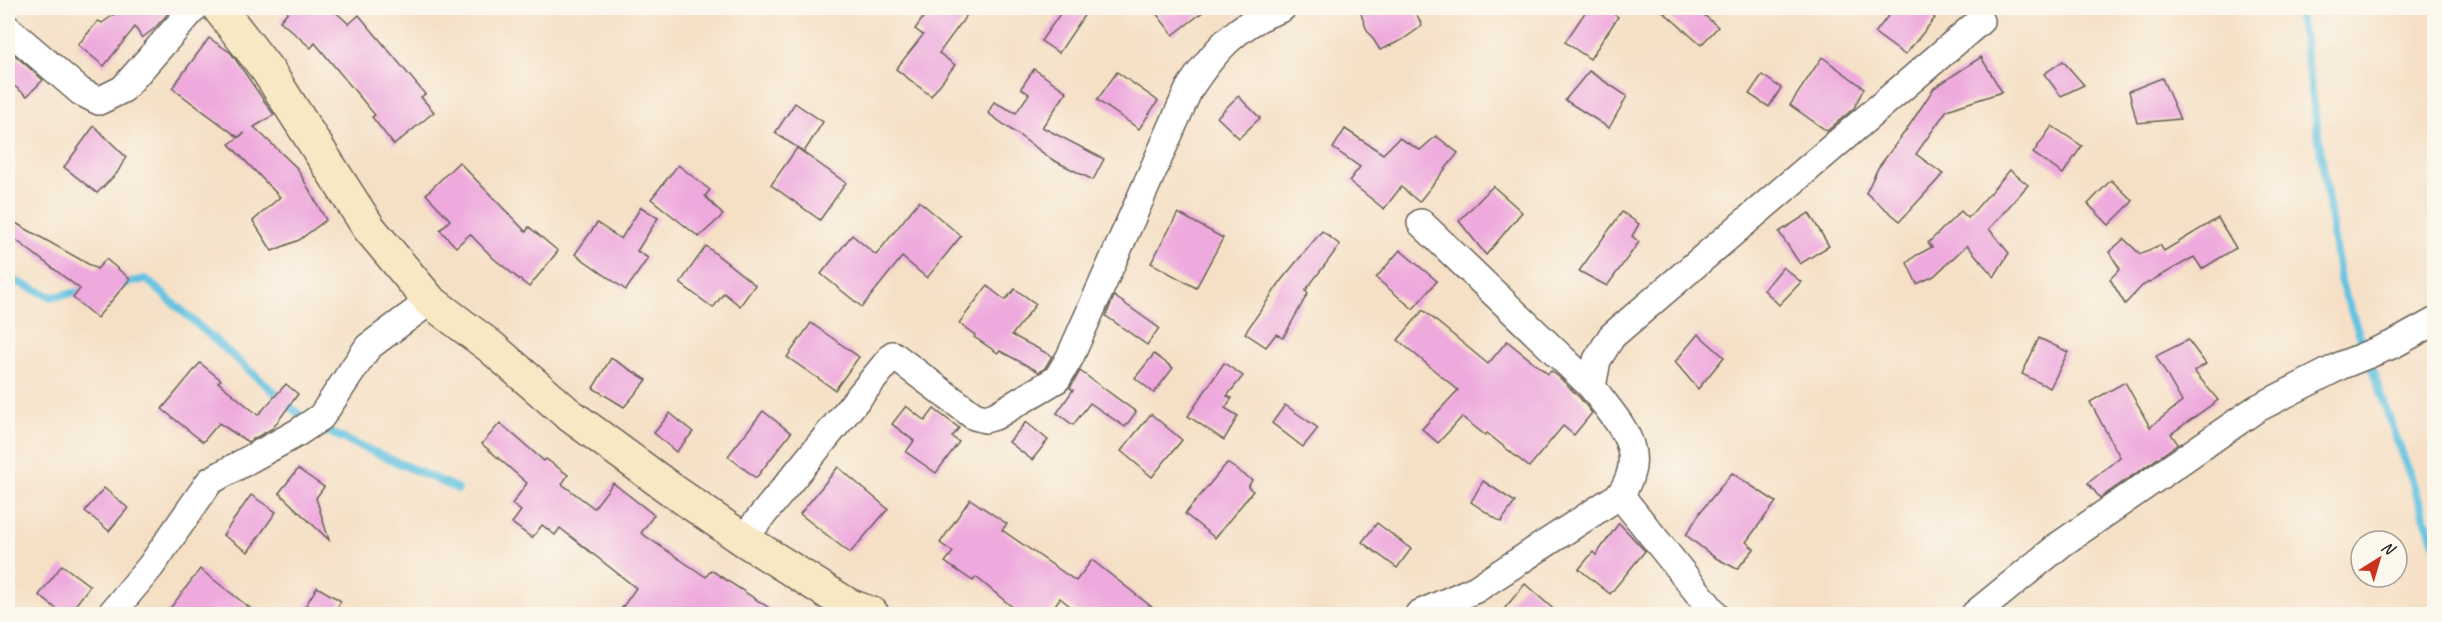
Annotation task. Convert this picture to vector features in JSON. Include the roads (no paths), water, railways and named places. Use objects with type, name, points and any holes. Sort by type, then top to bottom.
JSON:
[{"type":"main road","points":[[219,8],[268,71],[369,228],[430,301],[491,347],[567,413],[743,539],[848,605],[872,615]]},
{"type":"street","points":[[8,29],[81,92],[99,100],[123,88],[194,8]]},
{"type":"street","points":[[743,539],[893,355],[974,416],[985,419],[995,416],[1057,379],[1070,357],[1189,89],[1208,60],[1224,42],[1246,26],[1282,8]]},
{"type":"street","points":[[1592,387],[1597,360],[1612,336],[1980,21]]},
{"type":"street","points":[[1419,615],[1476,589],[1620,495],[1630,480],[1635,457],[1626,434],[1592,387],[1421,223]]},
{"type":"street","points":[[111,615],[151,566],[210,481],[297,433],[321,417],[368,347],[430,301]]},
{"type":"street","points":[[1975,615],[2061,544],[2256,409],[2342,365],[2394,344],[2434,322]]},
{"type":"street","points":[[1620,495],[1715,615]]},
{"type":"waterway","points":[[2297,8],[2304,40],[2340,280],[2434,543]]},
{"type":"waterway","points":[[8,278],[52,297],[86,291]]},
{"type":"waterway","points":[[116,285],[146,279],[310,424],[458,489]]}]
